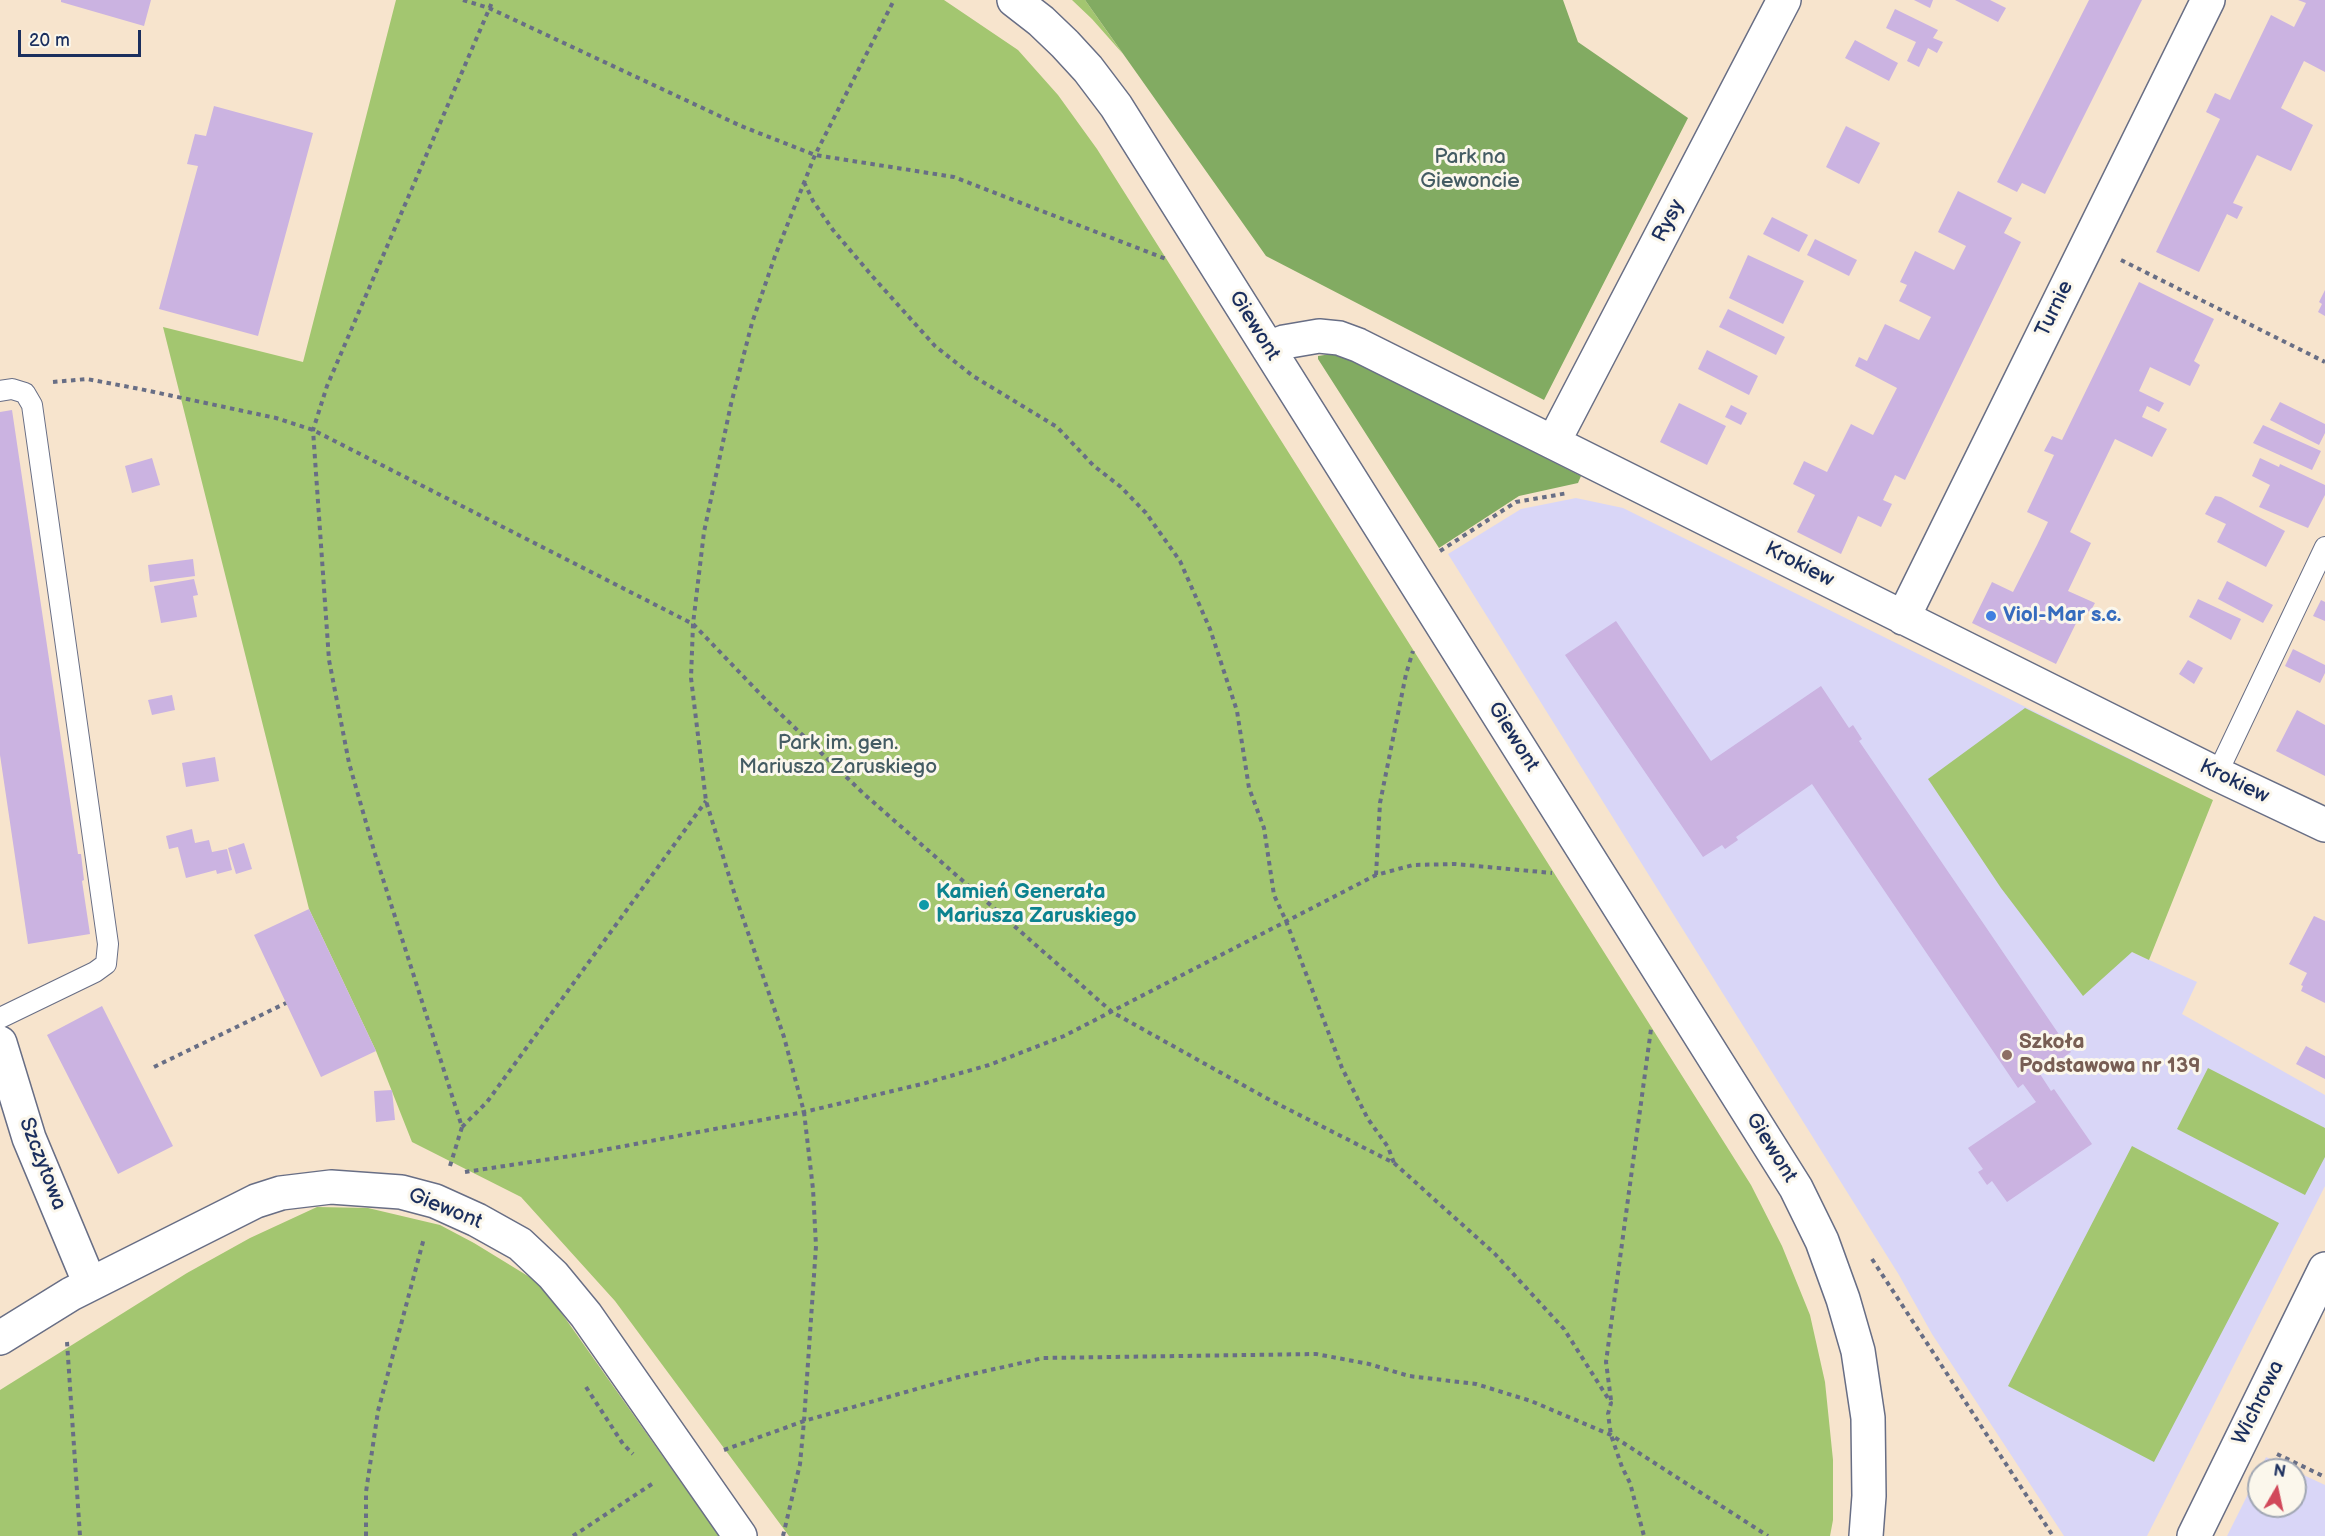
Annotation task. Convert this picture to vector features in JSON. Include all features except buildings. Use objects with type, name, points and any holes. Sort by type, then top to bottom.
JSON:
[{"type":"street","name":"Giewont","points":[[1014,0],[1065,44],[1088,69],[1116,106],[1796,1188],[1822,1241],[1843,1299],[1858,1351],[1868,1418],[1869,1496],[1866,1536]]},
{"type":"street","name":"Rysy","points":[[1554,441],[1784,0]]},
{"type":"street","name":"Turnie","points":[[1904,618],[2208,0]]},
{"type":"street","name":"Krokiew","points":[[1268,348],[1300,338],[1319,336],[1339,338],[1358,345],[2217,774],[2325,825]]},
{"type":"street","name":"Szczytowa","points":[[0,1043],[29,1138],[90,1284]]},
{"type":"street","name":"Giewont","points":[[0,1338],[90,1284],[256,1201],[281,1193],[331,1187],[401,1191],[441,1188],[477,1220],[520,1244],[553,1275],[586,1315],[740,1536]]},
{"type":"street","name":"Wichrowa","points":[[2194,1536],[2325,1269]]},
{"type":"lane","points":[[0,391],[12,389],[25,393],[32,405],[108,944],[106,964],[95,972],[0,1018]]},
{"type":"lane","points":[[2217,774],[2325,547]]},
{"type":"path","points":[[464,0],[489,8],[741,126],[815,155],[954,177],[1172,262]]},
{"type":"path","points":[[462,1127],[375,854],[349,763],[329,660],[313,430],[327,386],[493,0]]},
{"type":"path","points":[[783,1536],[800,1464],[804,1421],[816,1246],[813,1189],[804,1112],[784,1037],[734,892],[706,801],[691,678],[693,624],[704,532],[752,323],[815,155],[894,0]]},
{"type":"path","points":[[804,182],[813,201],[834,230],[935,346],[973,376],[1057,427],[1094,466],[1146,513],[1180,561],[1210,628],[1237,711],[1249,788],[1264,828],[1274,895],[1342,1068],[1368,1119],[1388,1147],[1394,1163]]},
{"type":"path","points":[[2088,244],[2325,362]]},
{"type":"path","points":[[25,393],[38,384],[87,379],[276,418],[313,430],[693,624],[766,701],[864,794],[1112,1012],[1268,1099],[1394,1163],[1495,1254],[1564,1329],[1611,1403]]},
{"type":"path","points":[[1435,555],[1515,502],[1572,492]]},
{"type":"path","points":[[1376,875],[1380,802],[1406,674],[1414,648]]},
{"type":"path","points":[[366,1536],[366,1492],[378,1410],[441,1188],[462,1127],[487,1102],[706,801]]},
{"type":"path","points":[[441,1188],[577,1155],[804,1112],[922,1084],[989,1065],[1064,1036],[1376,875],[1413,865],[1455,864],[1601,877]]},
{"type":"path","points":[[154,1067],[286,1003]]},
{"type":"path","points":[[1644,1536],[1630,1483],[1611,1435],[1608,1414],[1611,1403],[1606,1362],[1651,1028]]},
{"type":"path","points":[[1868,1253],[2053,1536]]},
{"type":"path","points":[[66,1335],[80,1536]]},
{"type":"path","points":[[573,1536],[688,1462],[804,1421],[955,1378],[1043,1358],[1297,1354],[1316,1354],[1369,1364],[1408,1376],[1476,1384],[1531,1401],[1611,1435],[1768,1536]]},
{"type":"path","points":[[2274,1453],[2325,1477]]},
{"type":"shaded area","name":"Szkoła Podstawowa nr 139","points":[[1576,498],[1623,508],[2159,773],[2132,952],[2197,982],[2182,1014],[2325,1095],[2325,1186],[2147,1536],[2064,1536],[1932,1334],[1899,1275],[1448,554],[1521,509]]},
{"type":"shaded area","points":[[2307,1477],[2325,1485],[2325,1536],[2227,1536],[2247,1496],[2247,1518],[2307,1518]]},
{"type":"green space","name":"Park im. gen. Mariusza Zaruskiego","points":[[396,0],[944,0],[1018,50],[1058,95],[1097,149],[1751,1185],[1782,1246],[1810,1315],[1825,1382],[1833,1460],[1833,1520],[1830,1536],[789,1536],[615,1301],[521,1197],[412,1142],[376,1051],[309,909],[163,327],[303,362]]},
{"type":"green space","points":[[1072,0],[1085,0],[1123,54],[1092,19]]},
{"type":"green space","name":"Park na Giewoncie","points":[[1085,0],[1563,0],[1578,42],[1688,118],[1544,400],[1266,256]]},
{"type":"green space","points":[[1337,353],[1581,476],[1578,483],[1519,496],[1439,548],[1318,359],[1318,356]]},
{"type":"green space","points":[[2025,708],[2213,800],[2149,960],[2132,952],[2083,996],[2001,888],[1928,779]]},
{"type":"green space","points":[[2208,1068],[2325,1128],[2325,1157],[2305,1195],[2177,1129]]},
{"type":"green space","points":[[2132,1146],[2279,1223],[2154,1462],[2008,1386]]},
{"type":"green space","points":[[317,1207],[368,1208],[440,1225],[541,1284],[719,1536],[0,1536],[0,1390],[187,1273],[250,1238]]},
{"type":"place","name":"Viol-Mar s.c.","points":[[1991,616]]},
{"type":"place","name":"Kamień Generała Mariusza Zaruskiego","points":[[924,905]]},
{"type":"place","name":"Szkoła Podstawowa nr 139","points":[[2007,1055]]}]
